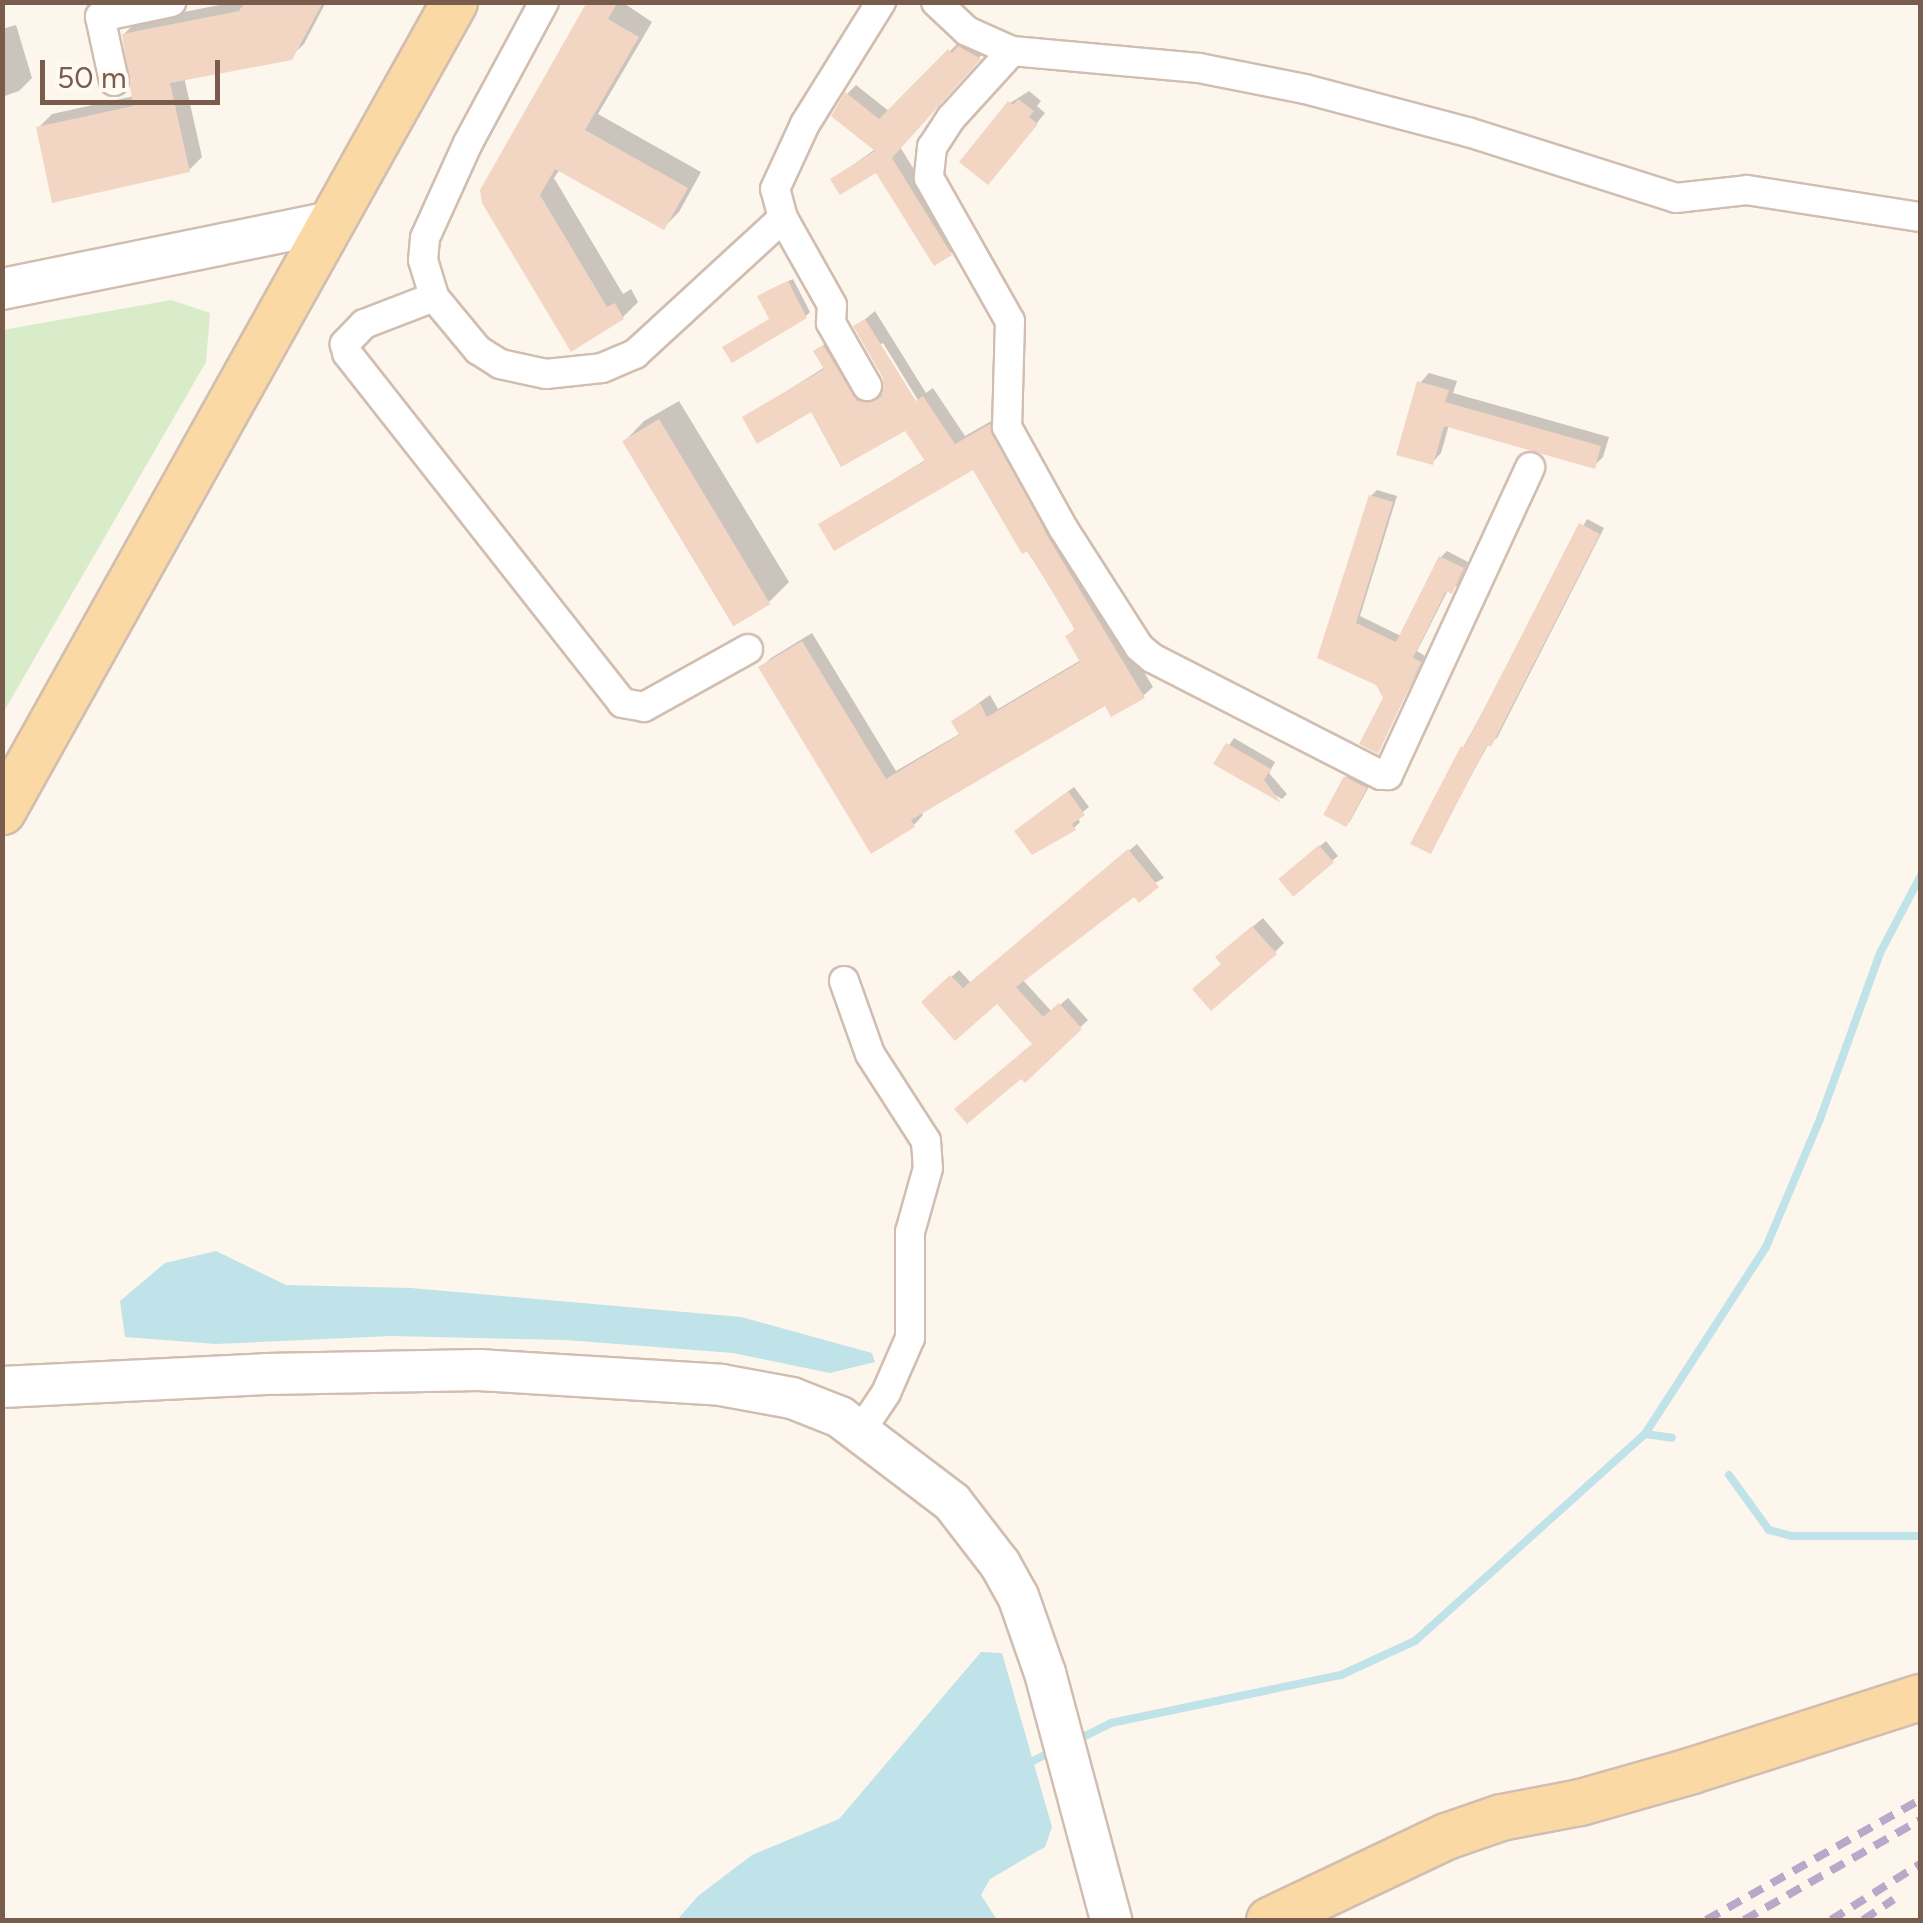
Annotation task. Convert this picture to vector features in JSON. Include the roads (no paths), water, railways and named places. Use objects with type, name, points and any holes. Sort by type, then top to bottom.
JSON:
[{"type":"main road","points":[[2,811],[454,2]]},
{"type":"main road","points":[[1269,1920],[1483,1824],[1692,1770],[1920,1696]]},
{"type":"street","points":[[114,81],[100,18],[171,2]]},
{"type":"street","points":[[544,2],[431,221],[422,260],[434,297],[478,350],[500,364],[546,374],[602,368],[635,354],[783,218]]},
{"type":"street","points":[[867,386],[831,322],[832,306],[783,218],[774,189],[784,162],[882,2]]},
{"type":"street","points":[[936,2],[968,31],[1012,51],[1199,68],[1304,90],[1468,132],[1676,198],[1747,190],[1920,216]]},
{"type":"street","points":[[1012,51],[951,118],[932,147],[930,178],[1010,321],[1007,427],[1063,528],[1138,646],[1152,658],[1381,776],[1388,775],[1530,466]]},
{"type":"street","points":[[2,289],[330,222]]},
{"type":"street","points":[[434,297],[364,324],[344,344],[347,353],[622,703],[644,707],[748,649]]},
{"type":"street","points":[[844,981],[870,1054],[926,1140],[928,1168],[910,1232],[910,1338],[886,1393],[862,1430]]},
{"type":"street","points":[[2,1387],[266,1374],[479,1370],[721,1385],[792,1398],[862,1430],[952,1502],[1000,1564],[1018,1596],[1046,1673],[1062,1747],[1111,1920]]},
{"type":"water","points":[[216,1251],[286,1285],[411,1288],[741,1317],[872,1353],[875,1362],[830,1373],[733,1353],[566,1340],[391,1336],[216,1344],[125,1337],[120,1301],[165,1263]]},
{"type":"water","points":[[981,1652],[1002,1653],[1052,1827],[1045,1847],[990,1879],[981,1895],[997,1920],[677,1920],[698,1896],[752,1855],[839,1819]]},
{"type":"waterway","points":[[1075,1741],[1111,1723],[1341,1675],[1415,1641],[1645,1434],[1766,1247],[1820,1119],[1880,953],[1920,877]]},
{"type":"waterway","points":[[1645,1434],[1672,1438]]},
{"type":"waterway","points":[[1729,1475],[1769,1530],[1792,1536],[1920,1536]]},
{"type":"waterway","points":[[1025,1765],[1053,1751]]},
{"type":"railway","points":[[1706,1920],[1920,1800]]},
{"type":"railway","points":[[1744,1920],[1920,1820]]},
{"type":"railway","points":[[1831,1920],[1920,1864]]},
{"type":"railway","points":[[1863,1920],[1894,1899]]}]
